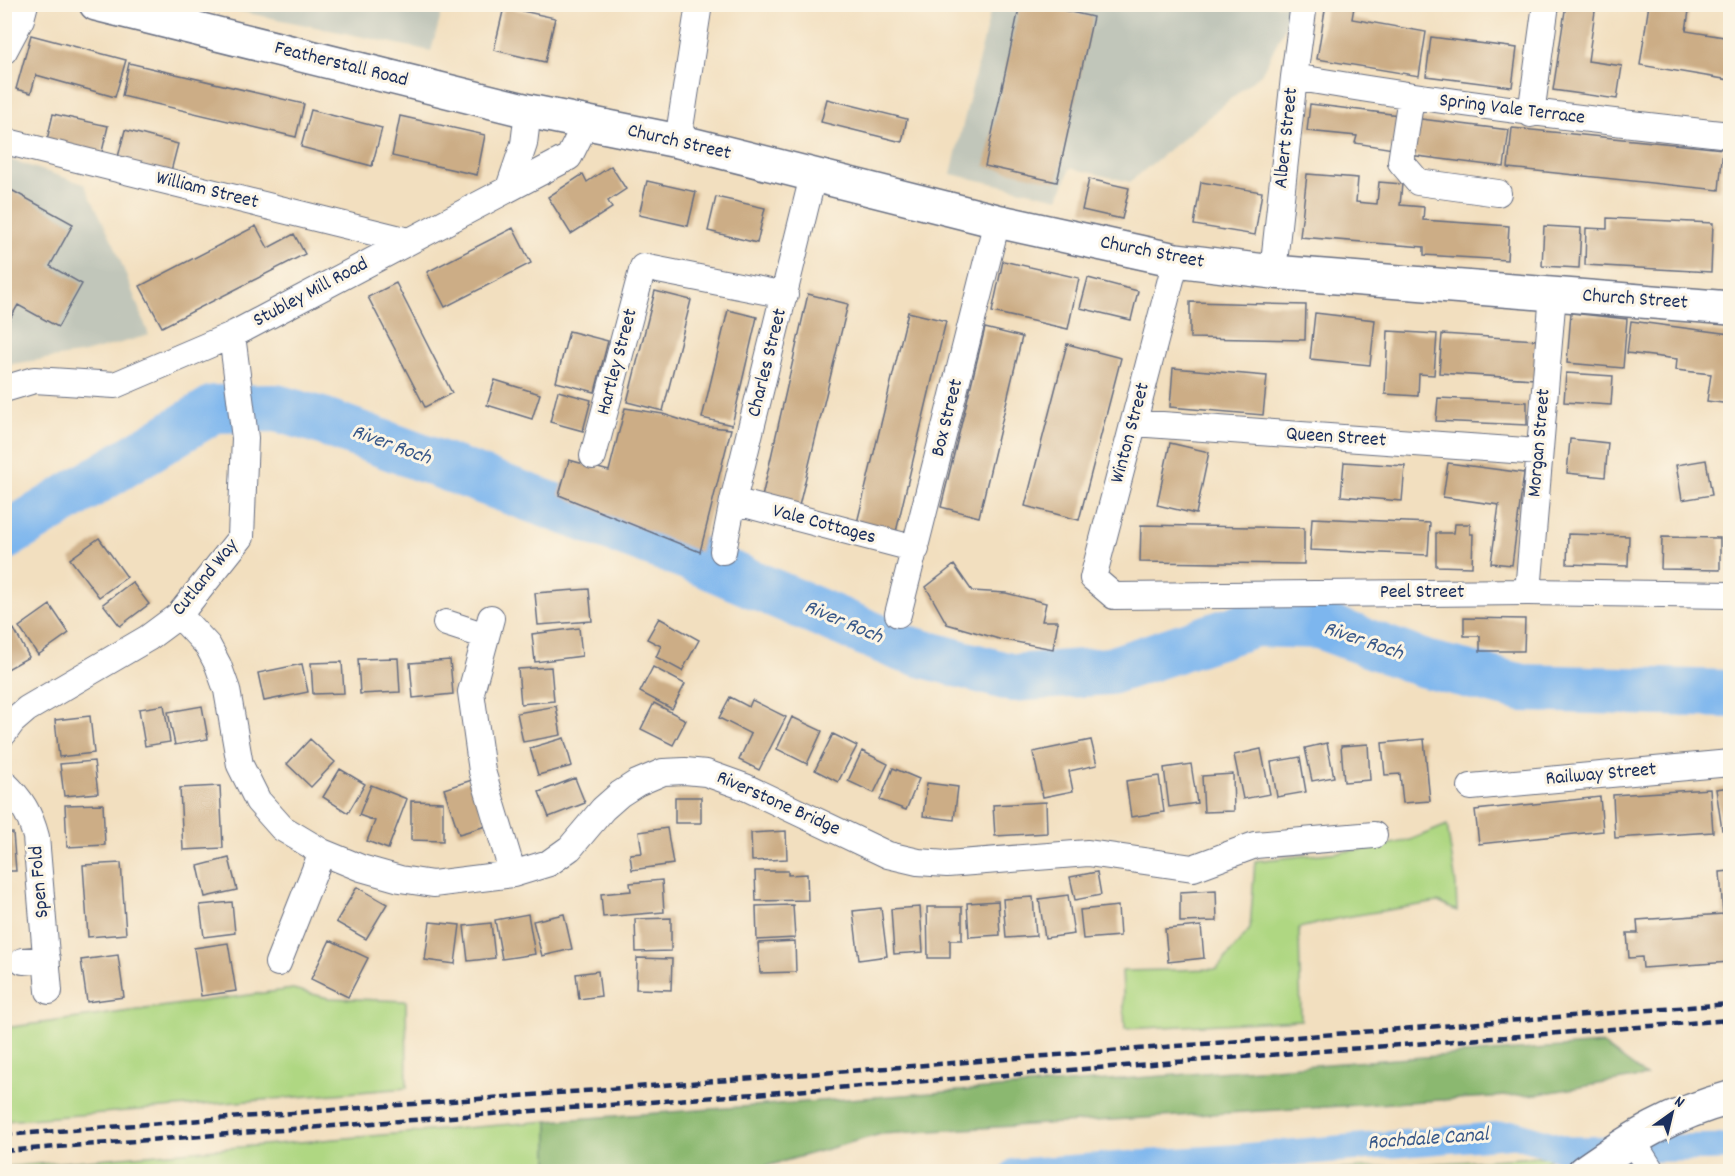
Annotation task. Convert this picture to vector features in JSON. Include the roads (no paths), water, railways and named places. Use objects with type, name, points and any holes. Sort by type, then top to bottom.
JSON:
[{"type":"main road","name":"Featherstall Road","points":[[96,4],[528,111],[586,123]]},
{"type":"main road","name":"Church Street","points":[[586,123],[678,141],[997,221],[1176,260],[1273,272],[1731,308]]},
{"type":"main road","points":[[1584,1172],[1645,1131],[1705,1105],[1731,1098]]},
{"type":"street","points":[[4,51],[21,19],[25,4]]},
{"type":"street","points":[[678,141],[699,4]]},
{"type":"street","name":"Albert Street","points":[[1273,272],[1304,4]]},
{"type":"street","points":[[1531,114],[1546,4]]},
{"type":"street","name":"Spring Vale Terrace","points":[[1294,77],[1531,114],[1731,135]]},
{"type":"street","points":[[1411,97],[1401,162],[1418,182],[1498,193]]},
{"type":"street","points":[[509,188],[524,144],[528,111]]},
{"type":"street","name":"Stubley Mill Road","points":[[4,389],[34,380],[116,385],[232,335],[568,157],[586,123]]},
{"type":"street","name":"William Street","points":[[4,141],[409,241]]},
{"type":"street","name":"Charles Street","points":[[723,550],[813,176]]},
{"type":"street","name":"Box Street","points":[[898,614],[997,221]]},
{"type":"street","name":"Winton Street","points":[[1114,596],[1093,578],[1176,260]]},
{"type":"street","name":"Hartley Street","points":[[593,456],[643,267],[785,295]]},
{"type":"street","name":"Morgan Street","points":[[1528,592],[1553,294]]},
{"type":"street","name":"Cutland Way","points":[[4,734],[12,722],[27,709],[148,638],[179,615],[241,537],[245,438],[240,381],[232,335]]},
{"type":"street","name":"Queen Street","points":[[1134,423],[1539,452]]},
{"type":"street","name":"Vale Cottages","points":[[733,501],[916,549]]},
{"type":"street","name":"Peel Street","points":[[1114,596],[1528,592],[1731,595]]},
{"type":"street","name":"Riverstone Bridge","points":[[179,615],[208,646],[218,665],[227,690],[240,765],[258,801],[282,828],[322,852],[361,868],[399,879],[433,884],[513,874],[549,863],[570,848],[603,809],[637,783],[663,772],[685,771],[706,773],[745,787],[888,855],[918,862],[947,864],[1088,854],[1193,868],[1255,845],[1374,835]]},
{"type":"street","points":[[446,623],[488,627],[471,692],[482,771],[513,874]]},
{"type":"street","name":"Railway Street","points":[[1471,787],[1731,763]]},
{"type":"street","name":"Spen Fold","points":[[4,783],[18,796],[30,815],[36,837],[35,960],[50,991]]},
{"type":"street","points":[[278,963],[322,852]]},
{"type":"street","points":[[1645,1131],[1652,1172]]},
{"type":"waterway","name":"River Roch","points":[[4,537],[214,409],[276,408],[322,421],[687,556],[902,648],[1013,678],[1110,671],[1255,623],[1319,625],[1425,664],[1523,688],[1730,694]]},
{"type":"waterway","name":"Rochdale Canal","points":[[1015,1172],[1230,1158],[1516,1134],[1567,1150],[1730,1147]]},
{"type":"railway","points":[[4,1135],[1730,1004]]},
{"type":"railway","points":[[4,1151],[1730,1020]]}]
